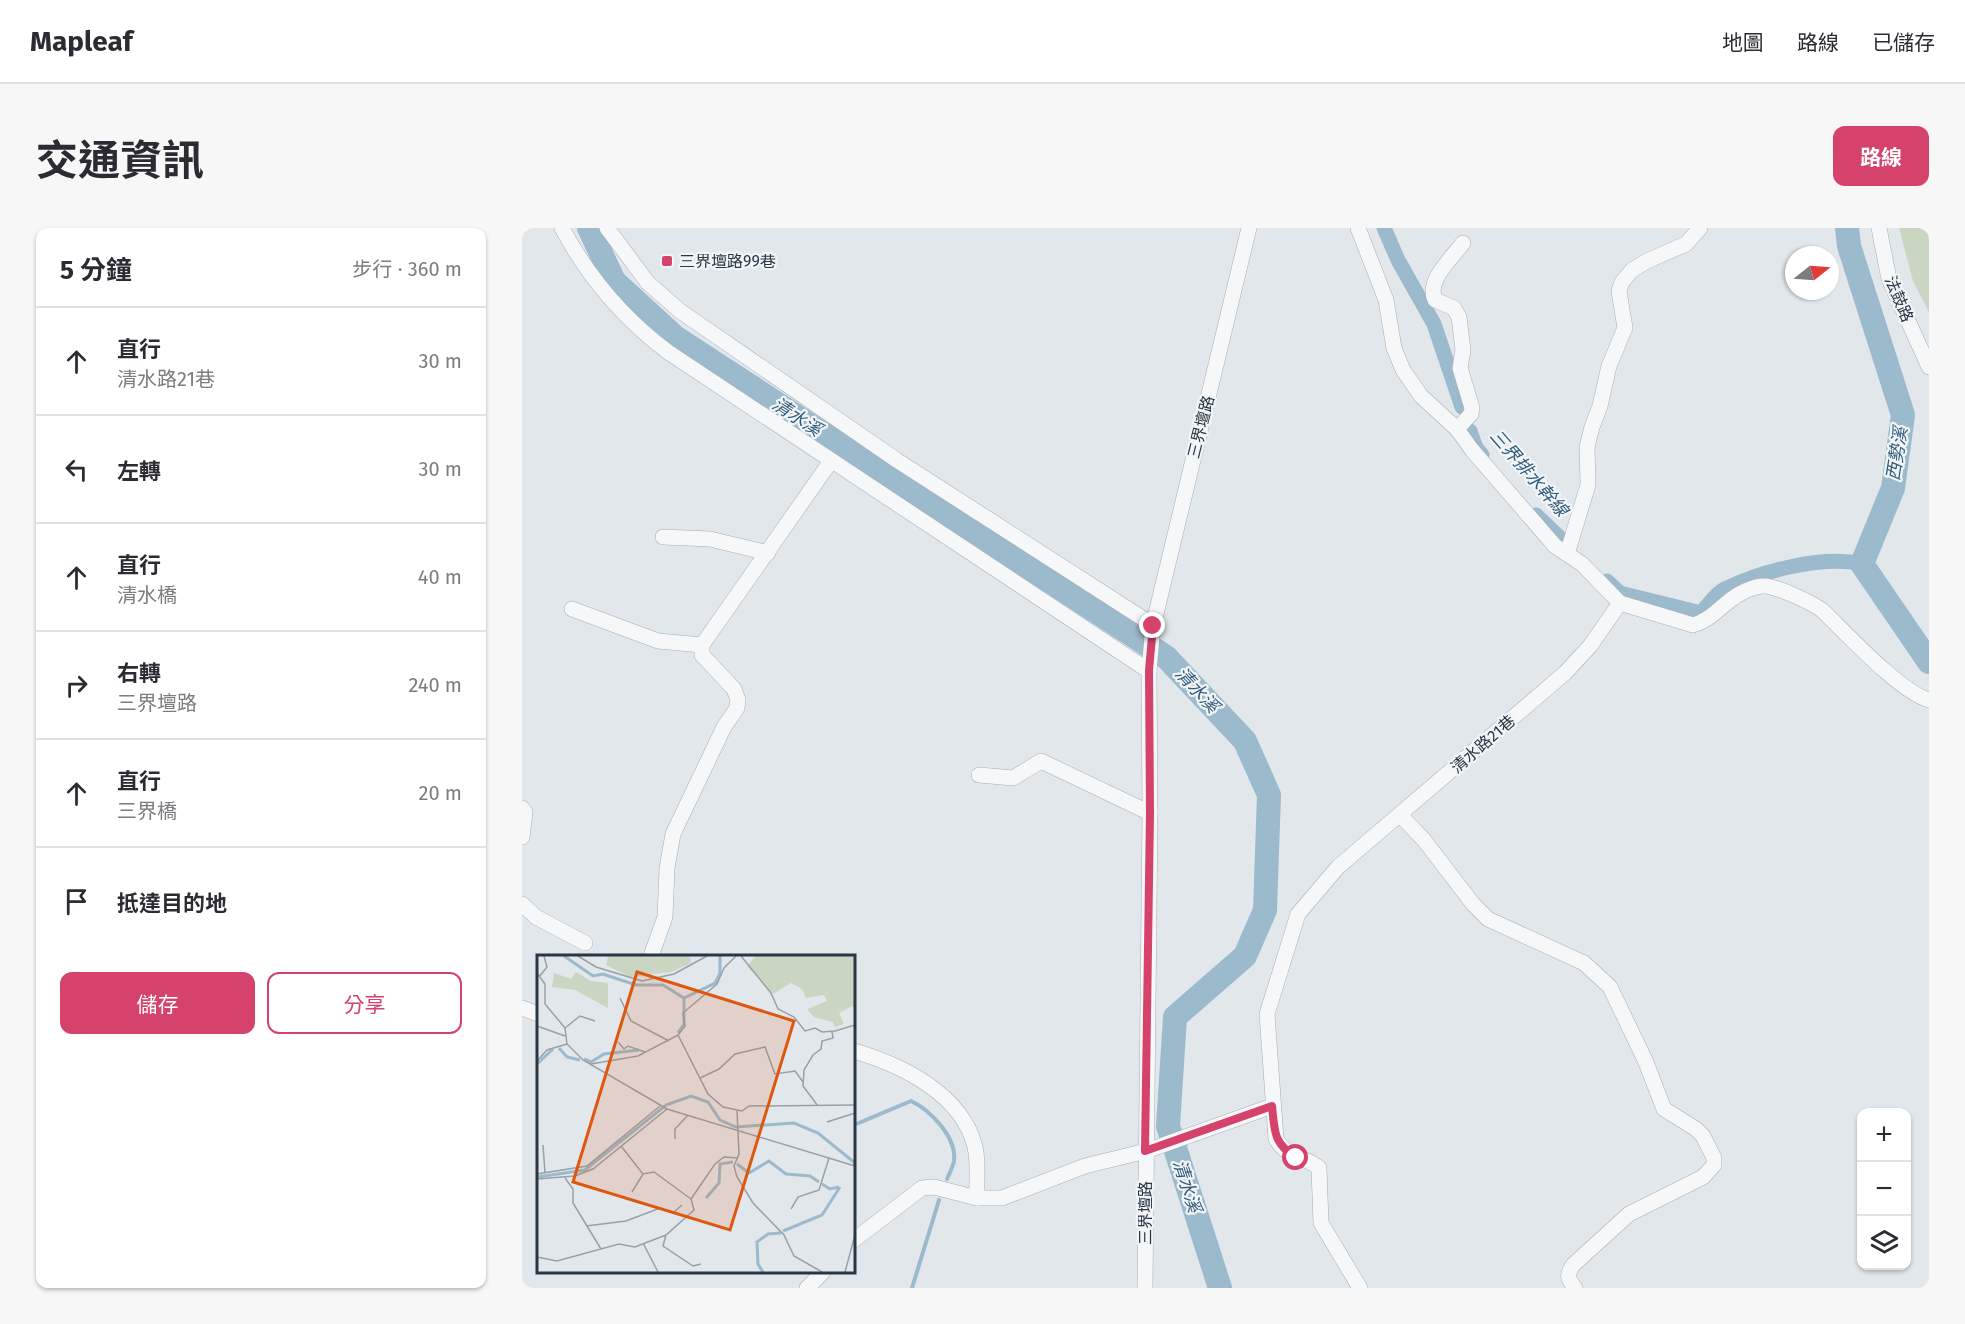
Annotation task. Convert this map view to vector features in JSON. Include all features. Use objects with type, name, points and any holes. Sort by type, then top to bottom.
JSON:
[{"type":"street","points":[[562,228],[586,268],[640,331],[831,461],[1149,670]]},
{"type":"street","points":[[607,228],[648,283],[681,312],[898,461],[1153,625]]},
{"type":"street","name":"三界壇路","points":[[1145,1288],[1150,813],[1149,670],[1153,625],[1249,228]]},
{"type":"street","points":[[1358,228],[1386,300],[1394,348],[1403,370],[1421,396],[1457,429],[1472,450],[1555,546],[1582,564],[1620,603],[1693,625],[1705,622],[1730,600],[1752,588],[1767,586],[1811,603],[1822,610],[1905,685],[1921,698],[1929,700]]},
{"type":"street","points":[[1567,554],[1588,485],[1587,447],[1592,427],[1600,406],[1609,366],[1626,328],[1619,291],[1622,282],[1639,265],[1686,244],[1700,228]]},
{"type":"street","name":"法鼓路","points":[[1879,228],[1889,279],[1929,367]]},
{"type":"street","points":[[1457,429],[1471,414],[1472,408],[1471,397],[1460,368],[1463,351],[1460,317],[1454,308],[1435,300],[1432,292],[1433,284],[1463,243]]},
{"type":"street","points":[[652,955],[665,917],[667,868],[673,834],[724,727],[737,708],[738,700],[734,690],[702,655],[702,645],[831,461]]},
{"type":"street","points":[[663,537],[710,539],[768,553]]},
{"type":"street","name":"清水路21巷","points":[[1360,1288],[1321,1223],[1319,1168],[1314,1163],[1296,1158],[1281,1148],[1276,1139],[1267,1014],[1298,914],[1338,867],[1401,816],[1565,674],[1590,646],[1620,603]]},
{"type":"street","points":[[572,609],[658,641],[702,645]]},
{"type":"street","points":[[979,775],[1013,778],[1041,761],[1150,813]]},
{"type":"street","points":[[522,808],[525,813],[522,837]]},
{"type":"street","points":[[1401,816],[1424,840],[1473,904],[1488,919],[1584,963],[1610,987],[1645,1060],[1664,1109],[1696,1129],[1703,1136],[1714,1158],[1714,1165],[1703,1177],[1629,1214],[1573,1265],[1568,1272],[1568,1278],[1575,1288]]},
{"type":"street","points":[[522,904],[536,917],[585,943]]},
{"type":"street","points":[[522,1008],[537,1014]]},
{"type":"street","points":[[855,1051],[898,1067],[937,1091],[959,1112],[970,1131],[976,1150],[977,1198]]},
{"type":"street","points":[[855,1239],[922,1188],[933,1187],[977,1198],[1002,1198],[1085,1166],[1145,1151],[1272,1106]]},
{"type":"street","points":[[807,1288],[822,1273]]},
{"type":"green space","points":[[1899,228],[1929,228],[1929,312],[1913,281]]},
{"type":"waterway","name":"清水溪","points":[[589,228],[614,281],[675,337],[1166,657],[1245,741],[1269,795],[1265,910],[1245,956],[1175,1017],[1168,1126],[1220,1288]]},
{"type":"waterway","name":"三界排水幹線","points":[[1384,228],[1398,260],[1434,324],[1462,407]]},
{"type":"waterway","name":"西勢溪","points":[[1847,228],[1849,246],[1903,415],[1893,488],[1862,564],[1929,662]]},
{"type":"waterway","name":"三界排水幹線","points":[[1470,431],[1476,448],[1482,455]]},
{"type":"waterway","name":"三界排水幹線","points":[[1536,515],[1561,539]]},
{"type":"waterway","name":"三界排水幹線","points":[[1607,581],[1620,593],[1701,613],[1723,590],[1757,576],[1811,563],[1862,564]]},
{"type":"waterway","points":[[855,1125],[911,1101],[918,1105],[941,1125],[951,1143],[954,1161],[947,1179]]},
{"type":"waterway","points":[[912,1288],[939,1200]]},
{"type":"place","name":"三界壇路99巷","points":[[667,261]]},
{"type":"route","points":[[1153,626],[1149,670],[1150,813],[1145,1151],[1272,1106],[1276,1139],[1281,1148],[1296,1158]]}]
